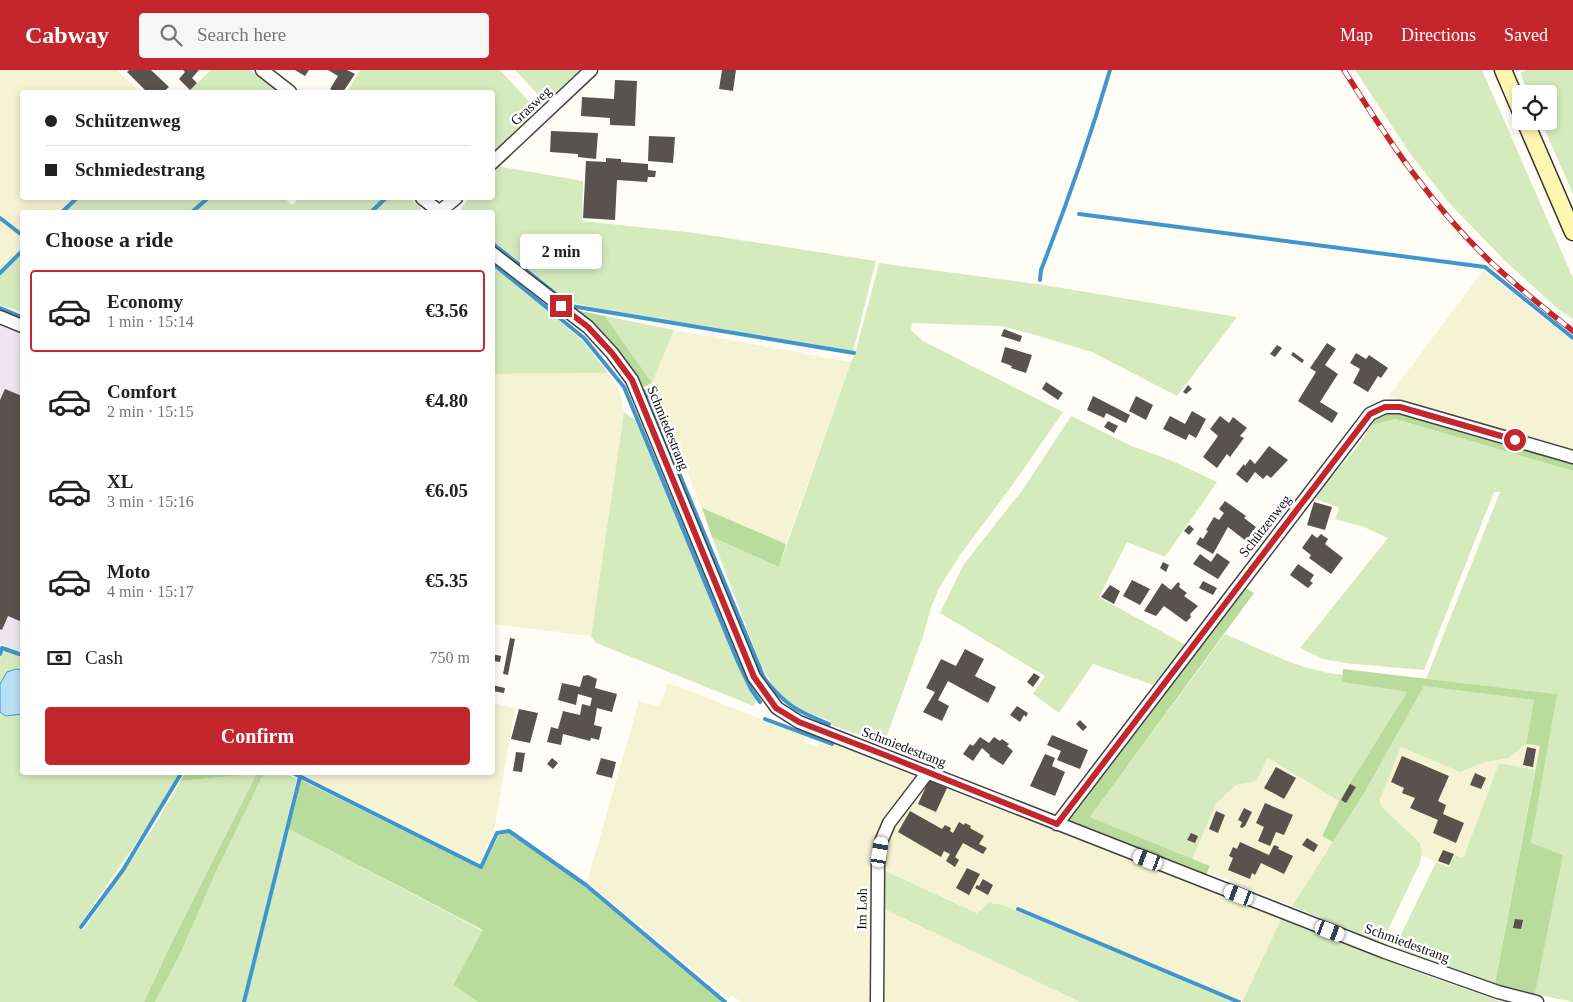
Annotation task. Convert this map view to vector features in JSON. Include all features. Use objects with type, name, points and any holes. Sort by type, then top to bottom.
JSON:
[{"type":"main road","points":[[1503,70],[1512,91]]},
{"type":"main road","points":[[1529,130],[1573,232]]},
{"type":"street","points":[[262,70],[287,90]]},
{"type":"street","name":"Grasweg","points":[[495,160],[591,70]]},
{"type":"street","points":[[425,200],[437,210]]},
{"type":"street","points":[[442,210],[454,200]]},
{"type":"street","name":"Schmiedestrang","points":[[495,255],[588,327],[612,353],[632,380],[754,677],[776,708],[799,722],[1385,952],[1498,992],[1537,1002]]},
{"type":"street","points":[[0,317],[20,325]]},
{"type":"street","name":"Schützenweg","points":[[1057,824],[1370,414],[1385,407],[1400,407],[1573,457]]},
{"type":"street","name":"Im Loh","points":[[877,1002],[878,864],[881,842],[889,823],[928,772]]},
{"type":"shaded area","points":[[0,70],[117,70],[138,90],[20,90],[20,200],[76,200],[64,210],[20,210],[20,252],[0,272]]},
{"type":"shaded area","points":[[1484,269],[1573,341],[1573,452],[1388,397]]},
{"type":"shaded area","points":[[0,320],[20,328],[20,651],[0,644]]},
{"type":"shaded area","points":[[674,330],[851,362],[786,544],[702,508],[652,383]]},
{"type":"shaded area","points":[[608,373],[619,389],[624,412],[591,636],[495,624],[495,374]]},
{"type":"shaded area","points":[[668,683],[806,736],[804,742],[817,747],[819,742],[832,747],[834,743],[915,776],[883,821],[873,841],[877,842],[872,1002],[741,1002],[731,995],[729,999],[587,882],[639,701],[659,707]]},
{"type":"shaded area","points":[[495,703],[515,708],[494,831],[479,863],[298,775],[495,775]]},
{"type":"shaded area","points":[[1526,744],[1540,746],[1535,770],[1499,763],[1464,856],[1449,868],[1421,855],[1420,843],[1381,806],[1381,795],[1401,747],[1460,772],[1485,762],[1509,758]]},
{"type":"shaded area","points":[[1268,758],[1339,801],[1322,836],[1333,842],[1292,906],[1208,872],[1210,866],[1192,859],[1216,804],[1236,785],[1256,781]]},
{"type":"shaded area","points":[[927,778],[1281,919],[1242,1001],[1017,908],[1015,910],[1003,905],[978,913],[883,870],[885,843],[891,825]]},
{"type":"shaded area","points":[[882,908],[1080,1002],[882,1002]]},
{"type":"green space","points":[[211,70],[250,70],[276,90],[190,90]]},
{"type":"green space","points":[[360,70],[500,70],[538,111],[495,152],[495,90],[348,90]]},
{"type":"green space","points":[[515,70],[580,70],[545,102]]},
{"type":"green space","points":[[1355,70],[1482,70],[1573,278],[1573,319],[1557,308],[1505,261],[1449,203],[1411,155]]},
{"type":"green space","points":[[1527,70],[1573,70],[1573,194],[1545,130],[1557,130],[1557,85],[1525,85],[1520,73]]},
{"type":"green space","points":[[495,167],[583,181],[582,221],[695,233],[876,261],[853,352],[570,302],[495,243],[495,210],[460,210],[468,200],[495,200]]},
{"type":"green space","points":[[76,200],[286,200],[292,205],[297,200],[411,200],[421,208],[421,210],[64,210]]},
{"type":"green space","points":[[20,252],[20,311],[0,305],[0,272]]},
{"type":"green space","points":[[879,263],[1037,284],[1237,317],[1177,396],[1092,352],[1032,334],[1001,326],[912,323],[911,330],[923,341],[1063,412],[1016,480],[960,555],[939,588],[884,744],[831,725],[832,722],[797,708],[777,692],[761,665],[712,537],[779,567],[855,354]]},
{"type":"green space","points":[[495,267],[582,340],[608,373],[495,374]]},
{"type":"green space","points":[[572,309],[605,316],[652,383],[642,388],[636,376]]},
{"type":"green space","points":[[605,316],[674,330],[652,383]]},
{"type":"green space","points":[[624,412],[637,421],[737,662],[756,700],[754,706],[596,643],[591,636]]},
{"type":"green space","points":[[1400,412],[1573,463],[1573,471],[1395,419],[1372,425],[1380,415]]},
{"type":"green space","points":[[1071,416],[1129,445],[1170,460],[1217,482],[1165,557],[1127,542],[1099,597],[1186,645],[1153,685],[1093,664],[1059,713],[1033,694],[1045,676],[940,613],[964,564],[1024,488]]},
{"type":"green space","points":[[1395,419],[1573,471],[1573,1002],[1535,994],[1563,855],[1531,844],[1556,694],[1426,679],[1500,492],[1494,492],[1424,670],[1344,663],[1323,659],[1300,648],[1388,538],[1364,527],[1335,519],[1339,509],[1336,506],[1313,498],[1358,446],[1371,425]]},
{"type":"green space","points":[[702,508],[786,544],[779,567],[712,537]]},
{"type":"green space","points":[[1244,587],[1254,593],[1090,817],[1210,866],[1205,878],[1064,822]]},
{"type":"green space","points":[[1225,634],[1297,664],[1327,673],[1343,675],[1343,682],[1407,692],[1339,801],[1268,758],[1256,781],[1236,785],[1216,804],[1192,859],[1090,817]]},
{"type":"green space","points":[[5,646],[20,651],[20,775],[178,775],[153,818],[79,926],[83,930],[158,820],[180,781],[256,775],[144,1002],[0,1002],[0,658]]},
{"type":"green space","points":[[1343,669],[1557,694],[1531,843],[1563,855],[1535,994],[1495,984],[1540,746],[1526,744],[1534,700],[1424,686],[1366,790],[1333,842],[1322,836],[1339,801],[1407,692],[1342,682]]},
{"type":"green space","points":[[1424,686],[1534,700],[1526,744],[1509,758],[1485,762],[1460,772],[1401,747],[1380,799],[1381,806],[1420,843],[1422,851],[1420,863],[1385,936],[1378,942],[1292,906],[1366,790]]},
{"type":"green space","points":[[1499,763],[1535,770],[1495,984],[1463,975],[1398,949],[1398,941],[1436,862],[1449,868],[1455,855],[1461,858],[1464,856]]},
{"type":"green space","points":[[184,775],[243,775],[180,781]]},
{"type":"green space","points":[[256,775],[263,775],[215,874],[181,952],[155,1002],[144,1002]]},
{"type":"green space","points":[[263,775],[288,775],[297,779],[243,1002],[155,1002],[181,952],[215,874]]},
{"type":"green space","points":[[301,780],[482,869],[499,835],[509,833],[585,886],[722,1002],[478,1002],[453,985],[483,930],[289,829]]},
{"type":"green space","points":[[289,829],[483,931],[453,985],[478,1002],[246,1002]]},
{"type":"green space","points":[[883,870],[977,913],[989,903],[1003,905],[1237,1002],[1080,1002],[882,908]]},
{"type":"green space","points":[[1281,919],[1425,975],[1502,1002],[1242,1002]]},
{"type":"water","points":[[20,670],[20,714],[6,716],[0,712],[0,684],[7,672]]},
{"type":"building","points":[[129,70],[151,70],[169,87],[165,90],[145,90],[127,72]]},
{"type":"building","points":[[183,70],[199,70],[192,78],[197,83],[190,90],[179,79],[185,72]]},
{"type":"building","points":[[295,70],[309,70],[305,76]]},
{"type":"building","points":[[328,70],[347,70],[355,74],[344,90],[330,89],[338,76]]},
{"type":"building","points":[[722,70],[736,70],[733,91],[719,89]]},
{"type":"building","points":[[615,80],[637,81],[635,126],[610,125],[610,118],[581,116],[582,97],[614,99]]},
{"type":"building","points":[[551,131],[598,133],[596,159],[578,157],[578,154],[550,152]]},
{"type":"building","points":[[649,136],[675,137],[673,163],[648,161]]},
{"type":"building","points":[[606,158],[621,159],[621,162],[648,164],[648,170],[656,171],[655,177],[648,177],[647,182],[617,180],[615,220],[583,218],[586,161],[606,162]]},
{"type":"building","points":[[1004,329],[1022,336],[1020,342],[1001,336]]},
{"type":"building","points":[[1327,343],[1336,349],[1325,365],[1338,374],[1320,402],[1338,413],[1332,423],[1298,401],[1316,372],[1310,368]]},
{"type":"building","points":[[1277,345],[1282,348],[1275,357],[1270,354]]},
{"type":"building","points":[[1005,347],[1032,355],[1026,373],[1001,362]]},
{"type":"building","points":[[1293,352],[1304,360],[1302,363],[1291,355]]},
{"type":"building","points":[[1356,353],[1366,359],[1369,355],[1388,368],[1381,378],[1378,376],[1368,392],[1353,383],[1360,369],[1350,363]]},
{"type":"building","points":[[1046,382],[1063,393],[1058,400],[1042,389]]},
{"type":"building","points":[[1188,385],[1192,389],[1186,394],[1183,392]]},
{"type":"building","points":[[5,389],[20,395],[20,621],[8,616],[2,630],[0,629],[0,400]]},
{"type":"building","points":[[1093,396],[1130,415],[1126,423],[1106,413],[1104,418],[1087,410]]},
{"type":"building","points":[[1136,396],[1153,405],[1146,420],[1129,411]]},
{"type":"building","points":[[1192,411],[1206,419],[1196,438],[1189,434],[1186,440],[1163,429],[1170,416],[1185,424]]},
{"type":"building","points":[[1220,416],[1229,423],[1233,417],[1247,428],[1240,436],[1244,438],[1230,457],[1227,454],[1217,468],[1203,457],[1218,436],[1210,429]]},
{"type":"building","points":[[1108,421],[1118,426],[1114,433],[1104,427]]},
{"type":"building","points":[[1269,446],[1288,460],[1271,478],[1267,475],[1263,479],[1255,472],[1247,483],[1236,474],[1250,459],[1255,464]]},
{"type":"building","points":[[1225,501],[1246,516],[1244,518],[1256,527],[1246,541],[1228,527],[1213,554],[1196,544],[1200,537],[1203,539],[1214,517],[1219,520],[1224,513],[1219,509]]},
{"type":"building","points":[[1314,502],[1332,507],[1325,530],[1307,525]]},
{"type":"building","points":[[1189,525],[1194,529],[1189,535],[1184,531]]},
{"type":"building","points":[[1312,534],[1317,538],[1321,534],[1328,539],[1325,544],[1343,558],[1331,574],[1309,558],[1311,555],[1302,548]]},
{"type":"building","points":[[1217,553],[1230,562],[1218,579],[1193,564],[1200,554],[1211,562]]},
{"type":"building","points":[[1163,562],[1169,565],[1166,572],[1160,568]]},
{"type":"building","points":[[1298,564],[1314,575],[1310,581],[1313,583],[1308,588],[1290,575]]},
{"type":"building","points":[[1132,580],[1150,589],[1140,605],[1123,596]]},
{"type":"building","points":[[1203,581],[1217,588],[1213,595],[1199,588]]},
{"type":"building","points":[[1178,582],[1180,584],[1179,587],[1187,593],[1184,596],[1198,606],[1190,614],[1191,617],[1186,622],[1164,606],[1156,616],[1144,611],[1162,583],[1171,590]]},
{"type":"building","points":[[1110,585],[1120,591],[1114,604],[1101,597]]},
{"type":"building","points":[[510,638],[515,639],[508,675],[503,674]]},
{"type":"building","points":[[965,649],[984,659],[975,676],[996,687],[988,703],[948,681],[938,700],[949,706],[942,721],[923,712],[935,692],[926,688],[941,659],[956,666]]},
{"type":"building","points":[[495,655],[501,656],[500,662],[495,661]]},
{"type":"building","points":[[1034,673],[1040,677],[1033,687],[1027,682]]},
{"type":"building","points":[[588,675],[597,679],[595,688],[617,694],[612,712],[597,708],[594,725],[602,727],[599,740],[591,738],[590,741],[563,734],[561,745],[547,742],[551,727],[558,729],[563,711],[580,715],[582,704],[590,706],[592,698],[578,694],[576,705],[558,700],[562,683],[580,687],[583,676]]},
{"type":"building","points":[[495,686],[505,688],[504,693],[495,692]]},
{"type":"building","points":[[1017,706],[1028,713],[1026,717],[1024,715],[1020,722],[1010,715]]},
{"type":"building","points":[[519,709],[538,713],[530,743],[511,739]]},
{"type":"building","points":[[1080,720],[1087,727],[1083,731],[1076,724]]},
{"type":"building","points":[[1052,735],[1088,750],[1080,769],[1057,760],[1061,751],[1047,745]]},
{"type":"building","points":[[980,737],[989,743],[994,737],[1000,741],[1002,739],[1009,744],[1007,746],[1013,751],[1003,765],[989,756],[982,748],[973,761],[963,754],[970,744],[973,746]]},
{"type":"building","points":[[1527,747],[1536,749],[1533,767],[1523,765]]},
{"type":"building","points":[[516,752],[525,753],[522,772],[513,771]]},
{"type":"building","points":[[1045,754],[1055,758],[1052,766],[1065,772],[1055,796],[1030,786]]},
{"type":"building","points":[[1402,756],[1449,776],[1438,801],[1446,805],[1443,814],[1464,823],[1456,843],[1433,833],[1438,820],[1410,808],[1415,798],[1402,793],[1404,788],[1391,782]]},
{"type":"building","points":[[552,758],[558,763],[553,769],[547,764]]},
{"type":"building","points":[[601,758],[616,762],[612,778],[596,774]]},
{"type":"building","points":[[1276,767],[1296,778],[1284,799],[1264,788]]},
{"type":"building","points":[[1475,773],[1486,778],[1481,789],[1470,785]]},
{"type":"building","points":[[929,780],[947,788],[936,812],[918,804]]},
{"type":"building","points":[[1350,784],[1356,787],[1346,803],[1341,800]]},
{"type":"building","points":[[1265,803],[1293,815],[1284,835],[1276,832],[1270,846],[1258,841],[1264,827],[1256,823]]},
{"type":"building","points":[[1244,808],[1252,812],[1242,828],[1240,827],[1242,822],[1238,820]]},
{"type":"building","points":[[910,811],[942,829],[945,825],[951,828],[950,831],[953,833],[959,822],[964,825],[965,823],[984,836],[979,844],[987,848],[983,854],[963,843],[955,857],[959,860],[955,867],[946,861],[950,854],[944,851],[941,857],[898,832]]},
{"type":"building","points":[[1216,811],[1225,815],[1218,833],[1209,829]]},
{"type":"building","points":[[1191,833],[1198,836],[1195,843],[1187,840]]},
{"type":"building","points":[[1307,838],[1318,845],[1314,852],[1302,845]]},
{"type":"building","points":[[1240,842],[1269,855],[1274,845],[1293,856],[1284,874],[1261,863],[1255,875],[1252,873],[1250,879],[1228,870],[1233,858],[1229,856],[1233,847],[1237,849]]},
{"type":"building","points":[[1443,850],[1454,854],[1449,865],[1438,861]]},
{"type":"building","points":[[967,868],[980,874],[969,895],[956,888]]},
{"type":"building","points":[[983,879],[993,885],[988,895],[975,888],[977,885],[979,886]]},
{"type":"building","points":[[1515,919],[1523,920],[1521,929],[1513,928]]},
{"type":"waterway","points":[[1040,280],[1041,270],[1078,171],[1110,70]]},
{"type":"waterway","points":[[64,210],[75,200]]},
{"type":"waterway","points":[[194,210],[206,200]]},
{"type":"waterway","points":[[373,210],[384,200]]},
{"type":"waterway","points":[[1079,214],[1485,267],[1573,338]]},
{"type":"waterway","points":[[0,218],[20,233]]},
{"type":"waterway","points":[[495,245],[571,306],[854,353]]},
{"type":"waterway","points":[[0,273],[20,253]]},
{"type":"waterway","points":[[495,265],[584,338],[624,387],[738,662],[751,689],[760,702]]},
{"type":"waterway","points":[[0,308],[20,316]]},
{"type":"waterway","points":[[645,391],[764,678],[793,707],[829,724]]},
{"type":"waterway","points":[[0,654],[2,648],[20,654]]},
{"type":"waterway","points":[[765,719],[832,744]]},
{"type":"waterway","points":[[81,927],[123,870],[180,775]]},
{"type":"waterway","points":[[297,775],[481,867],[497,833],[509,831],[586,885],[725,1002]]},
{"type":"waterway","points":[[244,1002],[300,777]]},
{"type":"waterway","points":[[1018,909],[1239,1002]]},
{"type":"railway","points":[[1344,70],[1377,122],[1451,221],[1494,265],[1573,331]]},
{"type":"route","points":[[561,306],[588,327],[612,353],[632,380],[754,677],[776,708],[799,722],[1057,824],[1370,414],[1385,407],[1400,407],[1515,440]]}]
